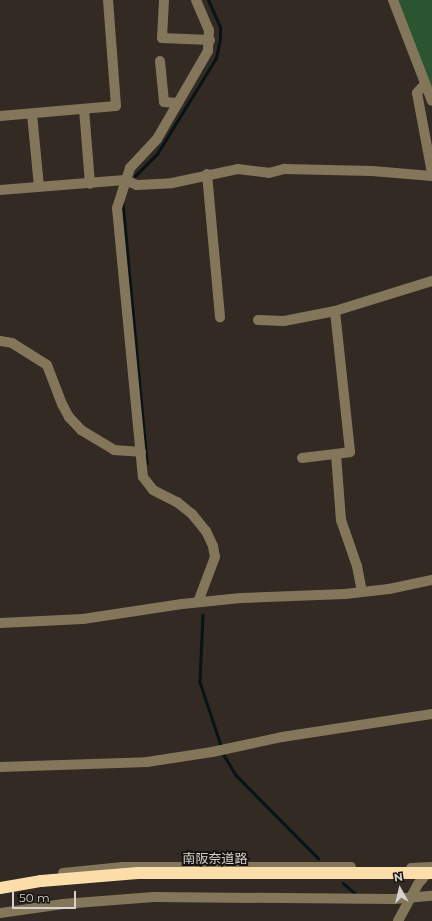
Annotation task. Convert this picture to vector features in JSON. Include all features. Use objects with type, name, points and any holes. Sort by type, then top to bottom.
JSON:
[{"type":"highway","name":"南阪奈道路","points":[[0,888],[41,881],[138,872],[432,873]]},
{"type":"highway","name":"南阪奈道路","points":[[0,893],[91,882],[199,878],[432,878]]},
{"type":"street","points":[[0,116],[116,106],[108,0]]},
{"type":"street","points":[[164,0],[162,38],[210,40]]},
{"type":"street","points":[[196,0],[209,30],[210,40],[208,50],[157,139],[130,168],[117,208],[144,477],[147,484],[192,514],[206,531],[213,546],[213,564],[198,602]]},
{"type":"street","points":[[393,0],[432,100]]},
{"type":"street","points":[[160,61],[164,102],[178,103]]},
{"type":"street","points":[[0,190],[125,180],[137,185],[172,183],[207,174],[238,169],[269,173],[284,169],[432,173],[417,93],[425,84]]},
{"type":"street","points":[[84,109],[90,184]]},
{"type":"street","points":[[32,114],[39,188]]},
{"type":"street","points":[[207,174],[220,317]]},
{"type":"street","points":[[258,320],[284,321],[335,311],[432,281]]},
{"type":"street","points":[[302,458],[350,452],[335,311]]},
{"type":"street","points":[[0,341],[12,343],[47,365],[66,411],[81,430],[114,450],[141,452]]},
{"type":"street","points":[[336,454],[341,520],[357,566],[362,592]]},
{"type":"street","points":[[0,623],[83,619],[198,602],[362,592],[432,580]]},
{"type":"street","points":[[0,767],[147,762],[212,752],[290,735],[432,714]]},
{"type":"street","points":[[0,882],[123,867],[432,867]]},
{"type":"street","points":[[398,921],[432,867]]},
{"type":"street","points":[[0,914],[63,904],[154,897],[412,898],[432,896]]},
{"type":"green space","points":[[396,0],[432,0],[432,90]]},
{"type":"waterway","points":[[135,176],[157,154],[216,58],[220,39],[220,27],[208,0]]},
{"type":"waterway","points":[[123,203],[147,463]]},
{"type":"waterway","points":[[203,615],[200,682],[221,745]]},
{"type":"waterway","points":[[224,755],[236,775],[318,858]]},
{"type":"waterway","points":[[343,883],[355,893]]}]
